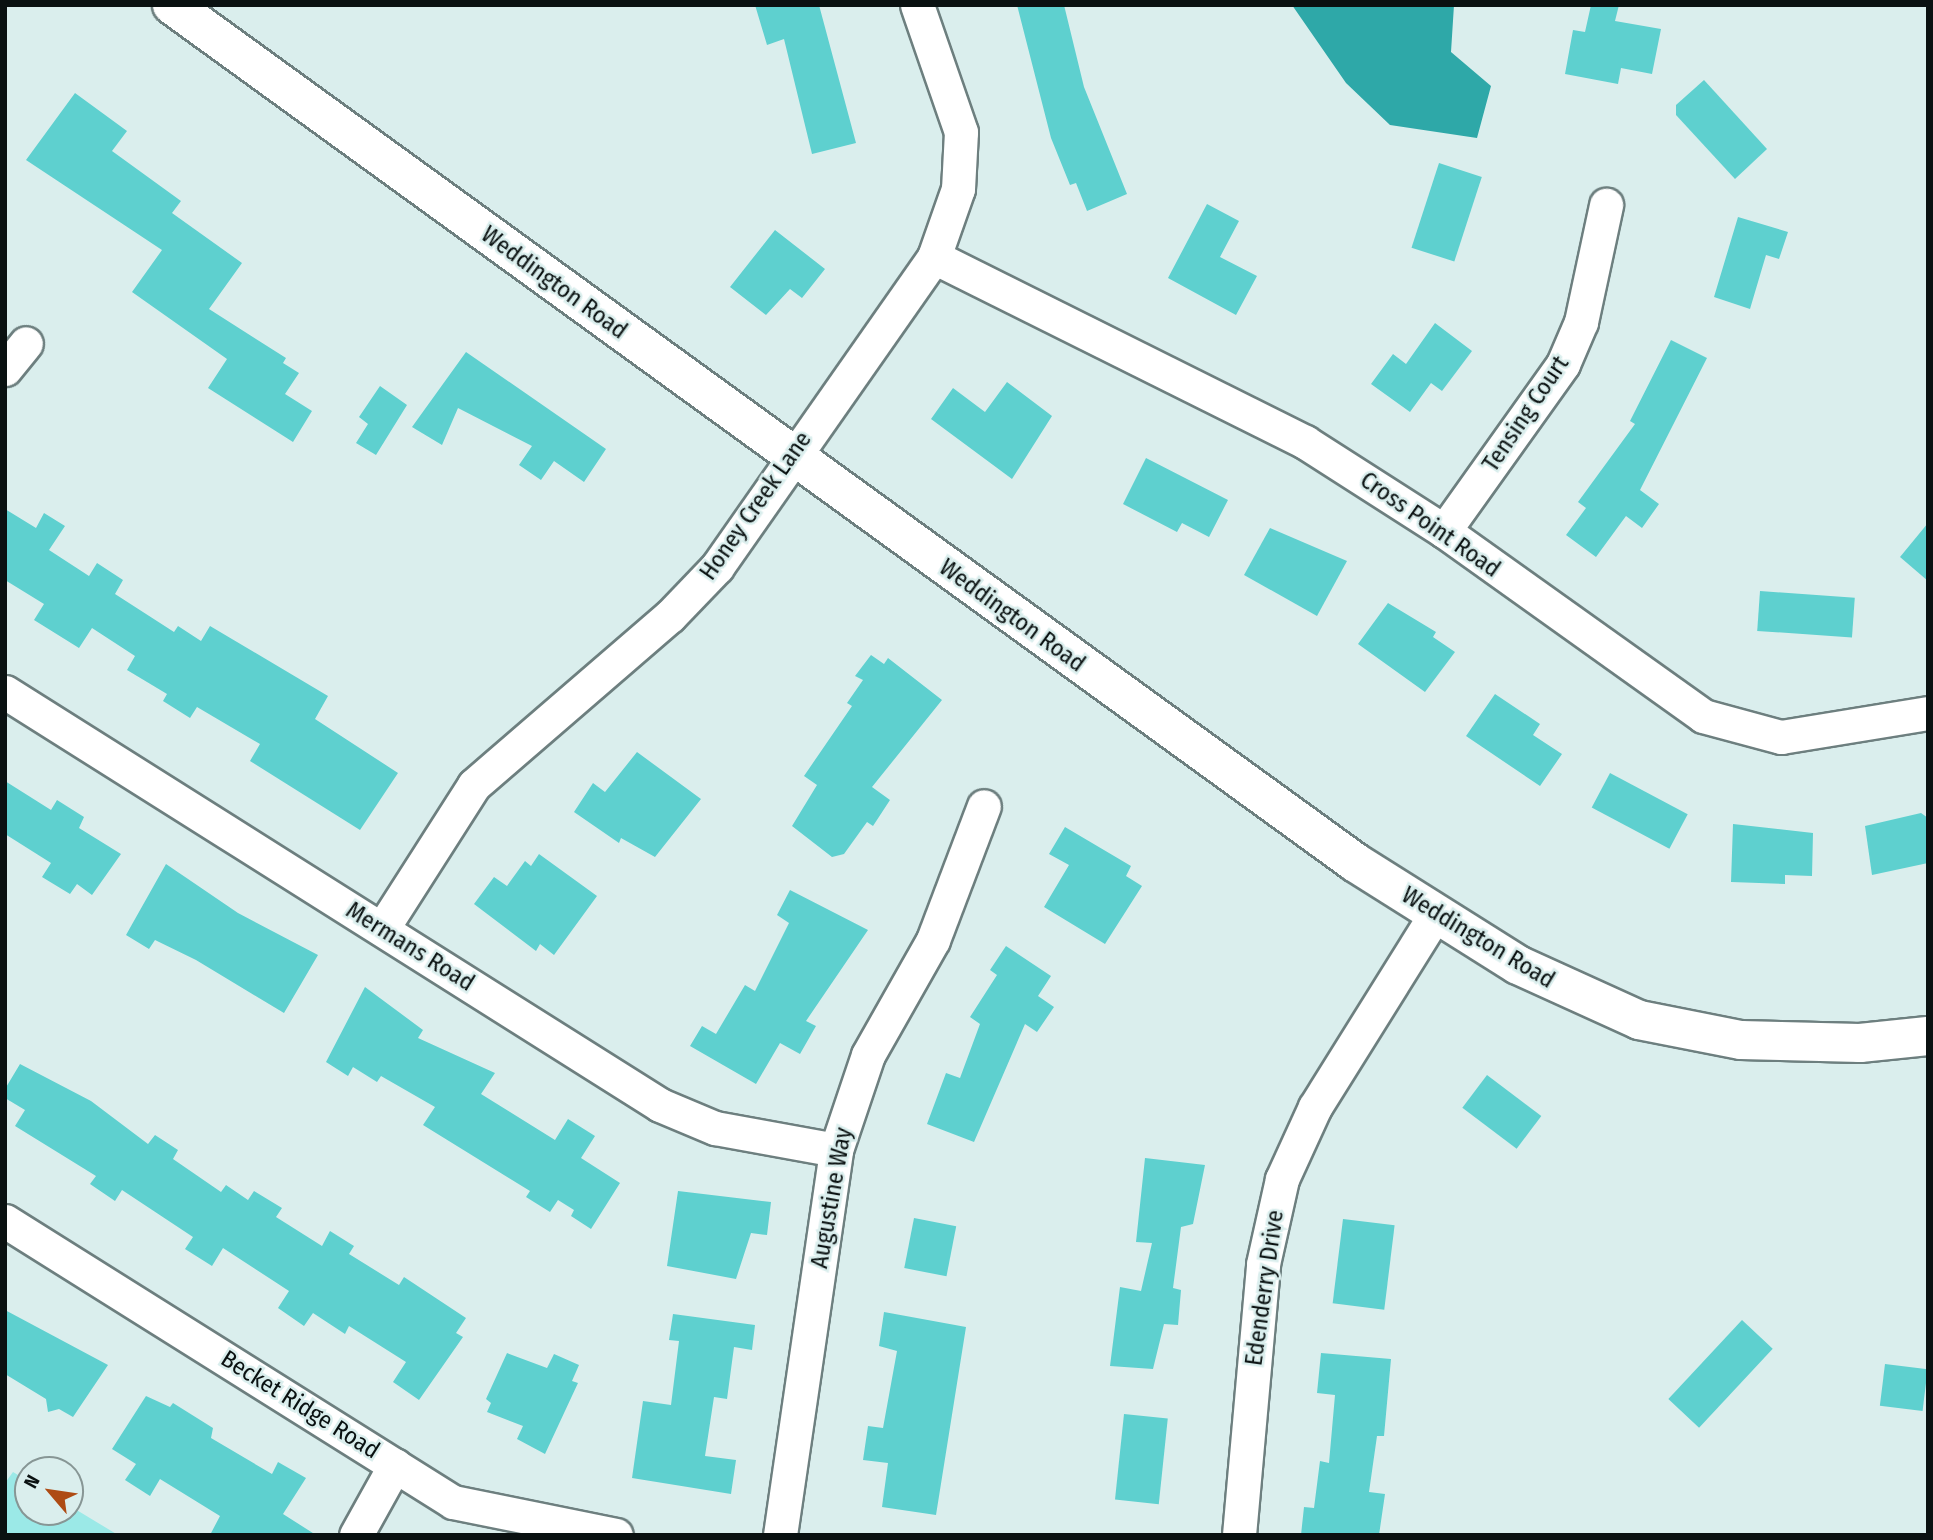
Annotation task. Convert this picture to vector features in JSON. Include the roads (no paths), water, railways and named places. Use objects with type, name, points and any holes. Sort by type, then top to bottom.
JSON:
[{"type":"main road","name":"Weddington Road","points":[[172,5],[791,454],[1435,915],[1566,990],[1639,1020],[1797,1044],[1928,1036]]},
{"type":"street","name":"Honey Creek Lane","points":[[382,929],[474,785],[670,616],[717,567],[791,454],[934,257],[958,189],[961,132],[917,5]]},
{"type":"street","name":"Tensing Court","points":[[1444,531],[1563,363],[1581,322],[1606,205]]},
{"type":"street","name":"Cross Point Road","points":[[934,257],[1305,442],[1444,531],[1672,699],[1722,723],[1781,737],[1928,713]]},
{"type":"street","points":[[5,369],[26,343]]},
{"type":"street","name":"Mermans Road","points":[[5,692],[660,1105],[715,1128],[836,1150]]},
{"type":"street","name":"Augustine Way","points":[[780,1535],[836,1150],[868,1055],[933,940],[985,806]]},
{"type":"street","name":"Edenderry Drive","points":[[1239,1535],[1263,1264],[1282,1179],[1315,1107],[1435,915]]},
{"type":"street","name":"Becket Ridge Road","points":[[5,1221],[453,1502],[616,1535]]},
{"type":"street","points":[[356,1535],[395,1465]]}]
